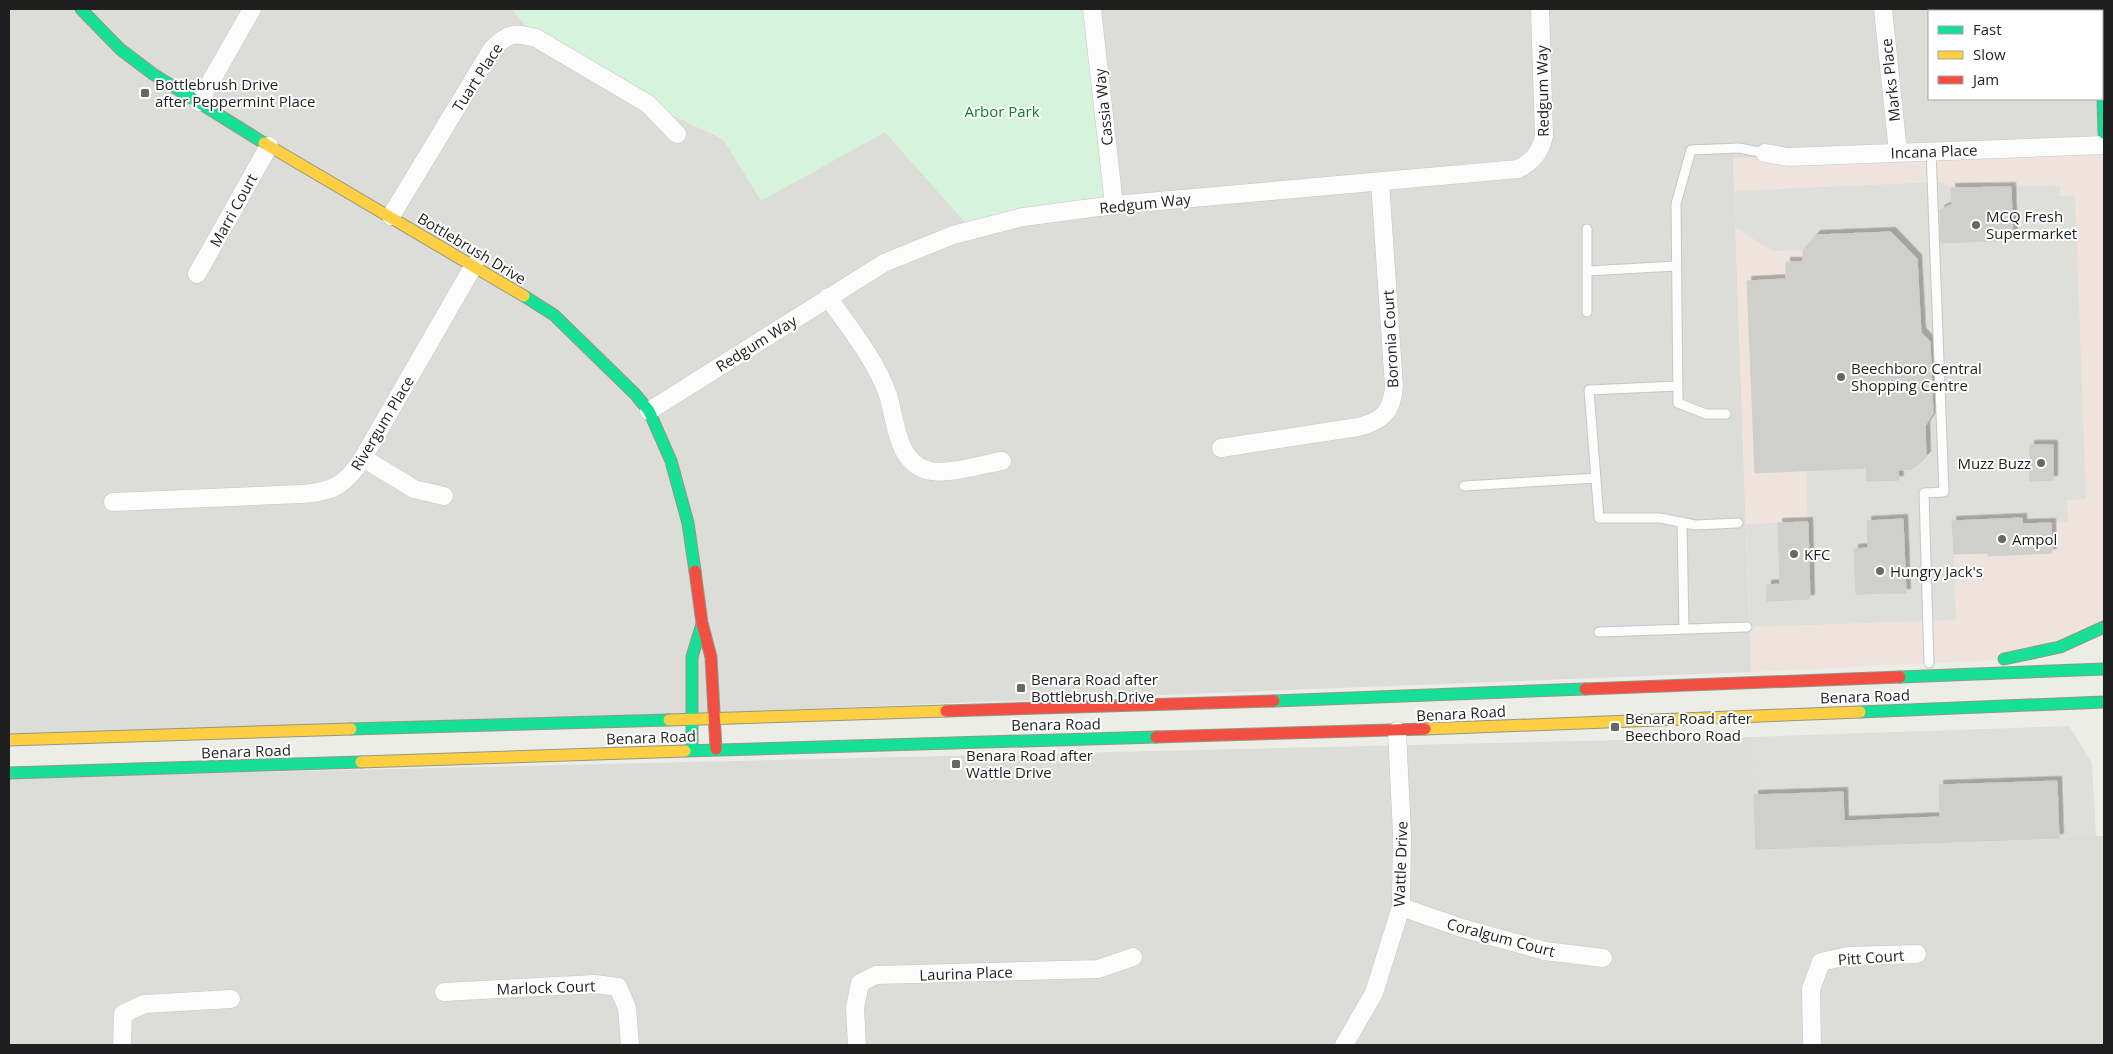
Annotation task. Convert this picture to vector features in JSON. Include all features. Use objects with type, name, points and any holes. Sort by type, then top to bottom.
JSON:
[{"type":"main road","name":"Bottlebrush Drive","points":[[81,9],[120,49],[153,74],[269,146],[474,264],[554,315],[611,369],[649,411],[672,461],[692,542],[702,624],[711,658],[716,719],[716,749]]},
{"type":"main road","points":[[2103,98],[2104,133]]},
{"type":"main road","name":"Bottlebrush Drive","points":[[692,750],[692,657],[702,624]]},
{"type":"main road","points":[[1996,660],[2014,659],[2060,647],[2104,627]]},
{"type":"main road","points":[[1904,710],[1926,686],[1929,663]]},
{"type":"main road","points":[[1823,680],[1865,667]]},
{"type":"main road","name":"Benara Road","points":[[9,740],[280,735],[1035,709],[1396,711],[1742,716],[1794,682],[1823,680],[1926,686],[2104,669]]},
{"type":"main road","name":"Benara Road","points":[[9,773],[281,760],[716,749],[1396,711],[1741,684],[1794,714],[2104,702]]},
{"type":"main road","points":[[1035,709],[1036,732]]},
{"type":"street","points":[[200,102],[252,9]]},
{"type":"street","name":"Cassia Way","points":[[1092,9],[1114,205]]},
{"type":"street","name":"Redgum Way","points":[[649,411],[884,263],[953,236],[1023,217],[1114,205],[1502,172],[1518,169],[1532,162],[1541,149],[1544,136],[1540,9]]},
{"type":"street","name":"Marks Place","points":[[1883,9],[1898,152]]},
{"type":"street","name":"Tuart Place","points":[[391,216],[492,49],[505,36],[522,34],[536,38],[648,104],[677,134]]},
{"type":"street","name":"Incana Place","points":[[1765,154],[1788,157],[2104,145]]},
{"type":"street","name":"Marri Court","points":[[197,274],[269,146]]},
{"type":"street","name":"Boronia Court","points":[[1221,448],[1358,427],[1374,422],[1385,414],[1393,400],[1394,387],[1380,182]]},
{"type":"street","name":"Rivergum Place","points":[[113,502],[320,493],[335,489],[347,480],[363,458],[474,264]]},
{"type":"street","points":[[828,297],[877,370],[888,395],[902,447],[909,459],[928,471],[944,471],[1002,461]]},
{"type":"street","points":[[363,458],[414,489],[444,496]]},
{"type":"street","name":"Wattle Drive","points":[[1344,1045],[1374,993],[1400,907],[1402,834],[1396,711]]},
{"type":"street","name":"Coralgum Court","points":[[1400,907],[1462,928],[1545,951],[1603,958]]},
{"type":"street","name":"Pitt Court","points":[[1812,1045],[1810,989],[1821,962],[1848,956],[1917,954]]},
{"type":"street","name":"Laurina Place","points":[[857,1045],[855,1008],[860,983],[876,976],[1098,970],[1133,957]]},
{"type":"street","name":"Marlock Court","points":[[444,992],[595,984],[618,987],[628,1008],[630,1045]]},
{"type":"street","points":[[122,1045],[123,1014],[144,1004],[231,999]]},
{"type":"lane","points":[[1726,414],[1706,414],[1678,402],[1676,204],[1691,150],[1739,148],[1765,154]]},
{"type":"lane","points":[[1929,663],[1924,492],[1944,492],[1931,151]]},
{"type":"lane","points":[[1587,230],[1587,312]]},
{"type":"lane","points":[[1588,271],[1676,266]]},
{"type":"lane","points":[[1678,386],[1589,390],[1599,518],[1660,518],[1695,525],[1738,523]]},
{"type":"lane","points":[[1464,486],[1596,478]]},
{"type":"lane","points":[[1682,522],[1684,629]]},
{"type":"lane","points":[[1599,632],[1747,627]]},
{"type":"shaded area","points":[[9,9],[512,9],[536,38],[648,104],[723,139],[761,200],[885,132],[972,230],[1092,9],[2098,9],[1928,10],[1928,100],[2100,100],[2104,143],[1733,159],[1751,672],[9,740]]},
{"type":"shaded area","points":[[2104,145],[2104,627],[2015,659],[1751,672],[1733,158]]},
{"type":"shaded area","points":[[1942,182],[1951,188],[1952,204],[1940,210],[1942,243],[2013,240],[2011,187],[2060,185],[2060,196],[2075,196],[2086,499],[2067,500],[2068,522],[2022,524],[2022,518],[1953,521],[1956,620],[1750,627],[1746,524],[1778,523],[1780,584],[1767,585],[1768,600],[1810,599],[1806,470],[1866,468],[1898,480],[1898,470],[1913,469],[1926,456],[1925,426],[1933,413],[1930,342],[1921,332],[1890,232],[1816,235],[1803,250],[1772,251],[1735,227],[1734,191]],"holes":[[[2030,445],[2053,445],[2053,480],[2030,480]],[[1903,519],[1906,592],[1856,594],[1854,550],[1868,548],[1867,521]]]},
{"type":"shaded area","points":[[2069,726],[2092,763],[2096,837],[2059,838],[2057,781],[1939,785],[1940,817],[1844,821],[1754,795],[1752,737]]},
{"type":"shaded area","points":[[1752,737],[1757,849],[2104,836],[2104,1045],[9,1045],[9,778]]},
{"type":"green space","name":"Arbor Park","points":[[512,9],[1092,9],[1114,205],[972,230],[885,132],[761,201],[723,138],[648,104],[536,38]]},
{"type":"building","name":"MCQ Fresh Supermarket","points":[[2011,187],[2013,240],[1941,243],[1940,210],[1952,204],[1951,188]]},
{"type":"building","name":"Beechboro Central Shopping Centre","points":[[1891,232],[1917,259],[1921,332],[1930,342],[1933,413],[1925,426],[1926,456],[1913,469],[1898,470],[1899,480],[1867,481],[1866,468],[1755,473],[1747,281],[1786,279],[1786,262],[1803,262],[1803,250],[1816,235]]},
{"type":"building","name":"Muzz Buzz","points":[[2030,445],[2053,445],[2053,480],[2030,481]]},
{"type":"building","name":"Ampol","points":[[2022,518],[2022,524],[2051,523],[2052,553],[1988,556],[1988,553],[1954,554],[1952,521]]},
{"type":"building","name":"Hungry Jack's","points":[[1903,519],[1906,593],[1856,594],[1854,549],[1868,548],[1867,521]]},
{"type":"building","name":"KFC","points":[[1808,522],[1810,599],[1767,601],[1767,585],[1780,584],[1778,523]]},
{"type":"building","points":[[2057,781],[2059,838],[1756,849],[1754,795],[1843,792],[1844,821],[1940,817],[1939,785]]},
{"type":"traffic: fast","points":[[81,9],[120,49],[153,74],[264,143]]},
{"type":"traffic: fast","points":[[2103,98],[2104,133]]},
{"type":"traffic: fast","points":[[524,296],[554,315],[635,394],[649,411],[671,461],[688,523],[695,571]]},
{"type":"traffic: fast","points":[[692,750],[692,657],[702,624]]},
{"type":"traffic: fast","points":[[2004,659],[2060,647],[2104,627]]},
{"type":"traffic: fast","points":[[1900,677],[2104,669]]},
{"type":"traffic: fast","points":[[1274,701],[1585,689]]},
{"type":"traffic: fast","points":[[1860,712],[2104,702]]},
{"type":"traffic: fast","points":[[351,729],[669,720]]},
{"type":"traffic: fast","points":[[685,751],[1156,737]]},
{"type":"traffic: fast","points":[[9,773],[361,762]]},
{"type":"traffic: slow","points":[[264,143],[524,296]]},
{"type":"traffic: slow","points":[[669,720],[946,711]]},
{"type":"traffic: slow","points":[[1425,729],[1860,712]]},
{"type":"traffic: slow","points":[[9,740],[351,729]]},
{"type":"traffic: slow","points":[[361,762],[685,751]]},
{"type":"traffic: jam","points":[[695,571],[702,623],[711,657],[716,749]]},
{"type":"traffic: jam","points":[[1585,689],[1900,677]]},
{"type":"traffic: jam","points":[[946,711],[1274,701]]},
{"type":"traffic: jam","points":[[1156,737],[1425,729]]},
{"type":"place","name":"Bottlebrush Drive after Peppermint Place","points":[[145,93]]},
{"type":"place","name":"MCQ Fresh Supermarket","points":[[1976,225]]},
{"type":"place","name":"Beechboro Central Shopping Centre","points":[[1841,377]]},
{"type":"place","name":"Muzz Buzz","points":[[2041,463]]},
{"type":"place","name":"Ampol","points":[[2002,539]]},
{"type":"place","name":"KFC","points":[[1794,554]]},
{"type":"place","name":"Hungry Jack's","points":[[1880,571]]},
{"type":"place","name":"Benara Road after Bottlebrush Drive","points":[[1021,688]]},
{"type":"place","name":"Benara Road after Beechboro Road","points":[[1615,727]]},
{"type":"place","name":"Benara Road after Wattle Drive","points":[[956,764]]}]
